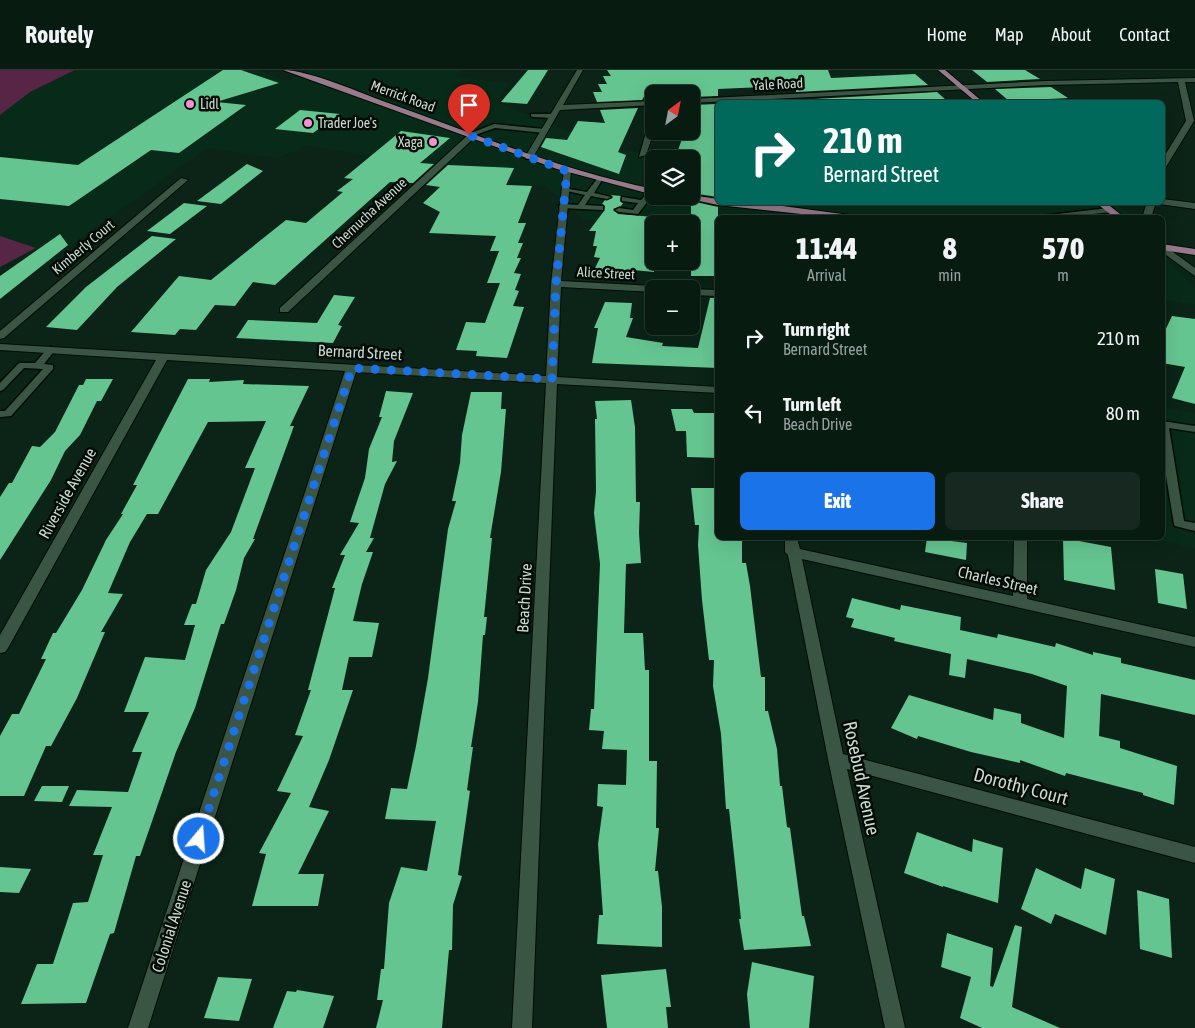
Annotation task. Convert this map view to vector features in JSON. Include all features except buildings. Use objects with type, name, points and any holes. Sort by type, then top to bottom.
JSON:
[{"type":"main road","name":"Merrick Road","points":[[286,70],[567,171],[645,189]]},
{"type":"main road","points":[[941,70],[978,100]]},
{"type":"main road","points":[[700,199],[715,202]]},
{"type":"main road","points":[[751,205],[841,215]]},
{"type":"main road","points":[[1103,205],[1116,215]]},
{"type":"main road","points":[[1165,247],[1195,252]]},
{"type":"street","points":[[529,157],[580,70]]},
{"type":"street","name":"Yale Road","points":[[700,101],[963,88],[1195,80]]},
{"type":"street","points":[[1165,162],[1190,121],[1181,81]]},
{"type":"street","points":[[557,108],[645,103]]},
{"type":"street","name":"Chernucha Avenue","points":[[284,310],[470,135]]},
{"type":"street","points":[[642,155],[647,140]]},
{"type":"street","name":"Beach Drive","points":[[522,1028],[556,284],[567,171]]},
{"type":"street","name":"Kimberly Court","points":[[0,336],[184,180]]},
{"type":"street","points":[[1165,202],[1195,206]]},
{"type":"street","points":[[1165,249],[1195,273]]},
{"type":"street","name":"Alice Street","points":[[556,284],[645,289]]},
{"type":"street","points":[[700,292],[715,293]]},
{"type":"street","name":"Bernard Street","points":[[0,347],[715,390]]},
{"type":"street","name":"Riverside Avenue","points":[[0,648],[164,356]]},
{"type":"street","name":"Colonial Avenue","points":[[138,1028],[352,368]]},
{"type":"street","points":[[1020,603],[1021,540]]},
{"type":"street","name":"Charles Street","points":[[792,545],[1020,603],[1195,642]]},
{"type":"street","name":"Rosebud Avenue","points":[[792,545],[836,759],[895,1028]]},
{"type":"street","name":"Dorothy Court","points":[[836,759],[1195,855]]},
{"type":"lane","points":[[533,115],[553,116]]},
{"type":"lane","points":[[470,135],[494,126],[544,132]]},
{"type":"lane","points":[[580,206],[599,180]]},
{"type":"lane","points":[[563,206],[580,206],[603,202],[566,189]]},
{"type":"lane","points":[[641,204],[622,204],[635,212],[645,200]]},
{"type":"lane","points":[[1057,215],[1109,210]]},
{"type":"lane","points":[[37,366],[51,350]]},
{"type":"lane","points":[[0,388],[22,365],[50,367],[8,414],[0,414]]},
{"type":"lane","points":[[1165,424],[1195,429]]},
{"type":"lane","points":[[1165,436],[1179,524],[1195,527]]},
{"type":"shaded area","points":[[0,70],[75,70],[30,92],[0,115]]},
{"type":"shaded area","points":[[75,70],[259,70],[287,81],[308,70],[461,70],[454,77],[509,83],[496,102],[573,133],[645,156],[645,205],[700,205],[700,166],[715,169],[715,205],[1118,205],[1132,215],[715,215],[715,219],[700,222],[700,215],[645,215],[645,225],[583,219],[545,186],[444,176],[429,164],[307,146],[278,158],[207,148],[70,246],[26,249],[0,240],[0,115],[30,92]]},
{"type":"shaded area","points":[[0,236],[36,248],[0,267]]},
{"type":"shaded area","points":[[1165,238],[1167,240],[1165,258]]},
{"type":"shaded area","points":[[1165,258],[1195,288],[1195,304],[1165,300]]},
{"type":"shaded area","points":[[1165,408],[1195,413],[1195,548],[1157,540],[1165,540]]},
{"type":"place","name":"Lidl","points":[[190,104]]},
{"type":"place","name":"Trader Joe's","points":[[308,123]]},
{"type":"place","name":"Xaga","points":[[433,142]]},
{"type":"route","points":[[199,839],[352,368],[552,379],[556,284],[567,171],[469,135]]}]
